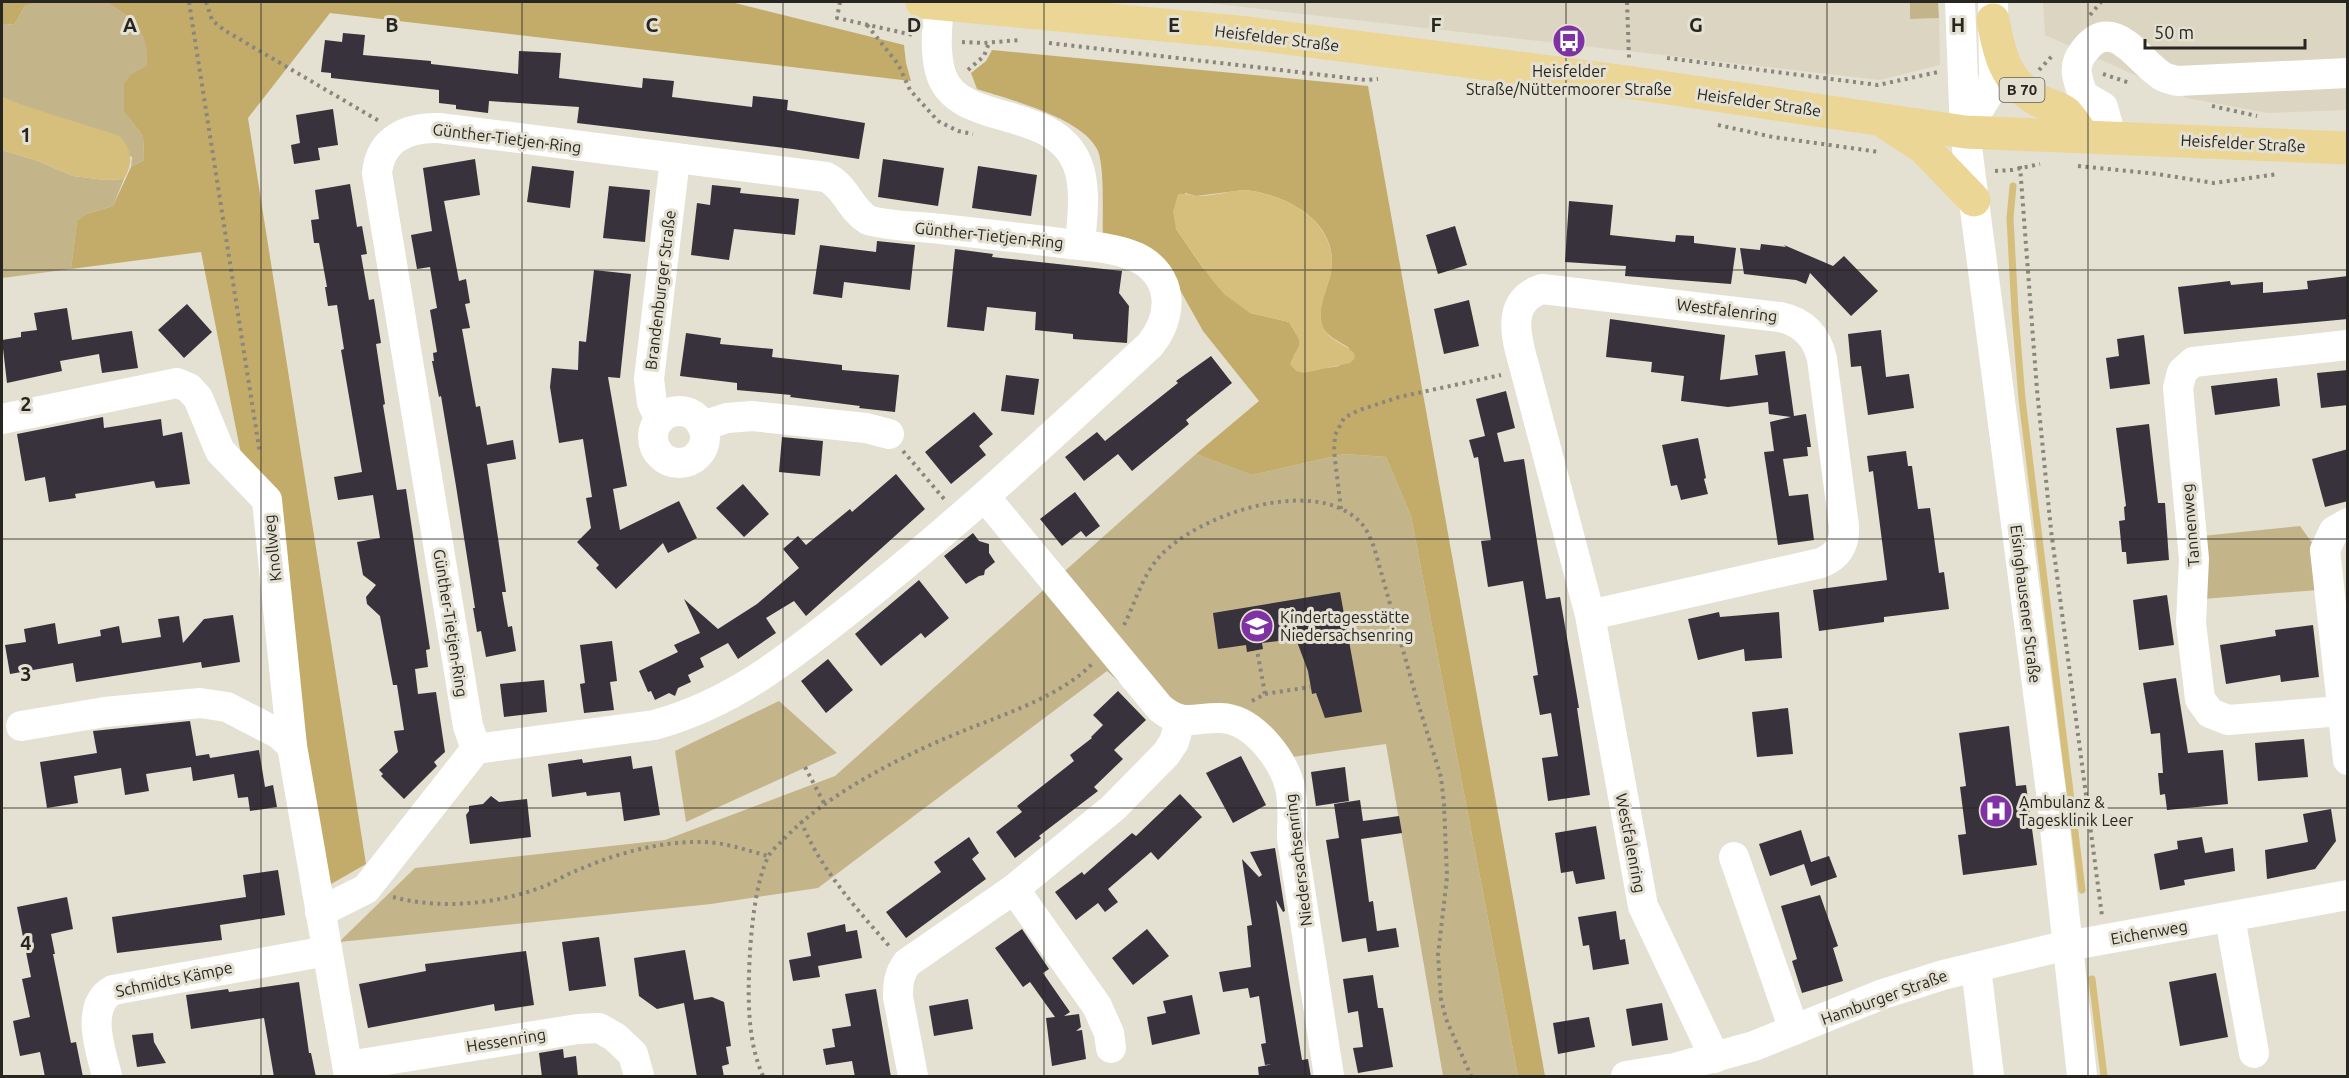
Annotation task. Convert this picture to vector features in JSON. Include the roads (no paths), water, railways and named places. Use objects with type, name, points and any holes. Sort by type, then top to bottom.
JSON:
[{"type":"main road","name":"Heisfelder Straße","points":[[931,3],[1248,33],[1627,82],[1965,132],[2348,148]]},
{"type":"main road","name":"B 70","points":[[1993,11],[2002,59],[2013,80],[2038,101],[2065,112],[2097,136]]},
{"type":"main road","points":[[1881,119],[1924,148],[1973,187]]},
{"type":"street","name":"Eisinghausener Straße","points":[[1960,2],[1965,132],[2069,946],[2082,1077]]},
{"type":"street","name":"Günther-Tietjen-Ring","points":[[931,3],[941,75],[946,86],[965,102],[1053,134],[1071,152],[1081,176],[1080,245]]},
{"type":"street","points":[[1965,132],[1992,88],[1994,74],[1993,11]]},
{"type":"street","points":[[2097,136],[2103,107],[2083,95],[2075,72],[2079,57],[2090,43],[2103,38],[2123,41],[2163,77],[2178,81],[2348,73]]},
{"type":"street","name":"Günther-Tietjen-Ring","points":[[439,128],[826,177],[839,185],[856,211],[875,222],[1080,245],[1133,256],[1152,268],[1164,286],[1167,300],[1165,323],[1150,345],[933,543],[778,666],[715,704],[654,725],[476,748],[468,726],[377,173],[382,153],[393,139],[419,129],[439,128]]},
{"type":"street","name":"Brandenburger Straße","points":[[675,159],[649,379],[652,403],[660,418],[653,433],[655,448],[666,460],[674,462],[690,460],[701,449],[704,434],[702,426]]},
{"type":"street","name":"Westfalenring","points":[[1590,615],[1821,563],[1838,551],[1845,535],[1845,526],[1820,349],[1804,327],[1797,322],[1780,317],[1542,289],[1526,297],[1518,312],[1516,331],[1525,369],[1590,615],[1643,906],[1715,1058]]},
{"type":"street","name":"Tannenweg","points":[[2341,711],[2228,720],[2210,713],[2200,699],[2191,623],[2194,559],[2178,388],[2182,372],[2193,362],[2348,345]]},
{"type":"street","name":"Knollweg","points":[[2,418],[177,383],[189,388],[198,398],[220,451],[267,500],[292,746],[349,1071]]},
{"type":"street","points":[[660,418],[678,411],[688,413],[702,426],[727,418],[752,416],[866,428],[889,435]]},
{"type":"street","points":[[913,1077],[898,996],[900,976],[908,963],[1014,889],[1113,808],[1166,754],[1174,742],[1180,721],[1170,717],[1160,708],[985,497]]},
{"type":"street","points":[[2348,523],[2334,531],[2328,539],[2325,550],[2348,760]]},
{"type":"street","points":[[21,726],[105,712],[200,703],[227,707],[279,734],[292,746]]},
{"type":"street","name":"Niedersachsenring","points":[[1180,721],[1231,719],[1248,728],[1280,763],[1289,786],[1293,809],[1292,838],[1329,1077]]},
{"type":"street","points":[[320,912],[366,890],[476,748]]},
{"type":"street","points":[[1734,858],[1794,1030]]},
{"type":"street","points":[[1014,889],[1097,1006],[1109,1033],[1111,1047]]},
{"type":"street","name":"Eichenweg","points":[[2069,946],[2348,895]]},
{"type":"street","points":[[2230,918],[2254,1053]]},
{"type":"street","name":"Hamburger Straße","points":[[1634,1076],[1715,1058],[1794,1030],[1893,990],[1976,967],[2069,946]]},
{"type":"street","name":"Schmidts Kämpe","points":[[107,1077],[97,1027],[100,1006],[108,993],[174,978],[327,951]]},
{"type":"street","points":[[1976,967],[1989,1077]]},
{"type":"street","name":"Hessenring","points":[[349,1071],[578,1029],[599,1028],[615,1037],[633,1054],[639,1077]]},
{"type":"waterway","points":[[2013,186],[2010,218],[2022,399],[2082,890]]},
{"type":"waterway","points":[[2092,979],[2104,1076]]},
{"type":"place","name":"Heisfelder Straße/Nüttermoorer Straße","points":[[1569,41]]},
{"type":"place","name":"Kindertagesstätte Niedersachsenring","points":[[1257,626]]},
{"type":"place","name":"Ambulanz & Tagesklinik Leer","points":[[1996,811]]}]
